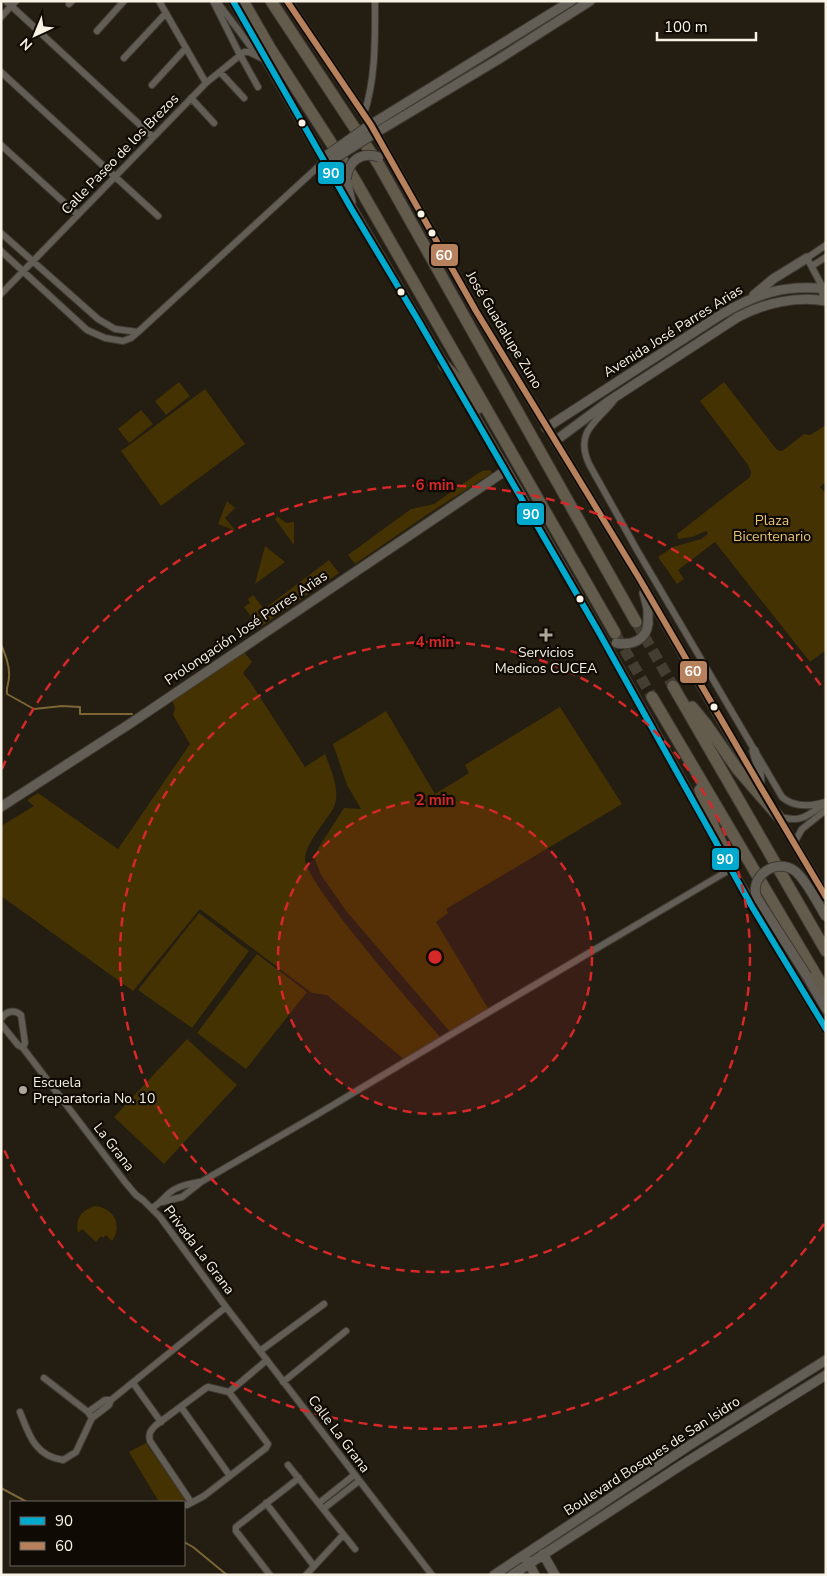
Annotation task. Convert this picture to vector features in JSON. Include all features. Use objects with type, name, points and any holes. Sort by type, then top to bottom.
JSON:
[{"type":"highway","points":[[243,1],[270,48],[355,180],[572,557],[616,638]]},
{"type":"highway","points":[[271,1],[379,165],[636,622]]},
{"type":"highway","points":[[444,365],[474,401],[521,482],[572,557]]},
{"type":"highway","points":[[778,816],[751,786],[706,724],[673,686],[826,951]]},
{"type":"highway","points":[[731,870],[702,794],[661,722],[652,697],[826,992]]},
{"type":"main road","points":[[233,1],[261,58],[444,365],[597,629],[731,870],[826,1029]]},
{"type":"main road","name":"José Guadalupe Zuno","points":[[287,1],[364,114],[371,130],[401,177],[476,311],[639,578]]},
{"type":"main road","points":[[324,161],[571,1]]},
{"type":"main road","points":[[371,130],[498,59],[590,1]]},
{"type":"main road","points":[[352,210],[346,179],[350,165],[358,158],[368,155],[379,157],[401,177]]},
{"type":"main road","points":[[750,298],[773,279],[809,262]]},
{"type":"main road","name":"Avenida José Parres Arias","points":[[546,428],[722,314],[750,298],[784,289],[825,288]]},
{"type":"main road","name":"Avenida José Parres Arias","points":[[555,441],[618,395],[730,321],[748,312],[786,301],[807,299],[824,301]]},
{"type":"main road","name":"Prolongación José Parres Arias","points":[[1,807],[285,620],[505,471]]},
{"type":"main road","points":[[597,629],[604,636],[631,644],[640,640],[647,631],[648,609],[639,578]]},
{"type":"main road","points":[[639,578],[826,897]]},
{"type":"main road","points":[[754,751],[759,768],[760,786]]},
{"type":"main road","points":[[826,917],[801,878],[792,869],[784,866],[775,866],[765,872],[758,880],[755,892],[759,903],[807,976],[826,1009]]},
{"type":"main road","name":"Boulevard Bosques de San Isidro","points":[[494,1575],[514,1571],[526,1560],[680,1452],[826,1360]]},
{"type":"main road","name":"Boulevard Bosques de San Isidro","points":[[526,1560],[543,1554],[744,1425],[826,1375]]},
{"type":"main road","points":[[738,1416],[744,1425]]},
{"type":"main road","points":[[543,1554],[555,1575]]},
{"type":"main road","points":[[526,1560],[535,1575]]},
{"type":"street","points":[[97,31],[124,1]]},
{"type":"street","points":[[159,1],[206,82]]},
{"type":"street","points":[[215,1],[258,87]]},
{"type":"street","points":[[215,1],[261,58]]},
{"type":"street","points":[[364,114],[372,72],[375,1]]},
{"type":"street","points":[[1,17],[11,3],[153,137]]},
{"type":"street","points":[[124,58],[166,14]]},
{"type":"street","points":[[152,85],[186,48]]},
{"type":"street","points":[[240,54],[249,52],[261,58]]},
{"type":"street","name":"Calle Paseo de los Brezos","points":[[1,294],[206,82],[240,54]]},
{"type":"street","points":[[1,72],[158,216]]},
{"type":"street","points":[[220,72],[244,98]]},
{"type":"street","points":[[191,98],[214,123]]},
{"type":"street","points":[[1,144],[78,215]]},
{"type":"street","points":[[1,251],[87,330],[105,338],[123,340],[131,338],[324,161]]},
{"type":"street","points":[[1,233],[98,319],[115,329],[138,332]]},
{"type":"street","points":[[809,262],[826,245]]},
{"type":"street","points":[[809,262],[826,257]]},
{"type":"street","points":[[809,262],[825,288],[824,301]]},
{"type":"street","points":[[618,395],[607,410],[594,420],[588,430],[585,438],[585,454],[637,550],[782,797],[792,803],[806,805],[826,802]]},
{"type":"street","points":[[794,843],[802,829],[826,802]]},
{"type":"street","points":[[778,816],[794,820],[826,810]]},
{"type":"street","points":[[152,1208],[162,1202],[182,1197],[201,1182],[731,870]]},
{"type":"street","points":[[1,1019],[4,1014],[10,1011],[21,1015],[25,1043],[23,1048]]},
{"type":"street","name":"La Grana","points":[[1,1024],[18,1045],[23,1048],[125,1182],[136,1195],[152,1208]]},
{"type":"street","points":[[162,1202],[177,1188],[201,1182]]},
{"type":"street","name":"Privada La Grana","points":[[152,1208],[226,1307]]},
{"type":"street","points":[[260,1351],[324,1304]]},
{"type":"street","points":[[20,1412],[31,1440],[48,1456],[63,1460],[76,1452],[90,1415],[109,1404],[111,1400],[142,1374],[226,1307]]},
{"type":"street","name":"Calle La Grana","points":[[226,1307],[432,1575]]},
{"type":"street","points":[[283,1382],[346,1331]]},
{"type":"street","points":[[230,1392],[267,1360]]},
{"type":"street","points":[[44,1378],[90,1415]]},
{"type":"street","points":[[133,1383],[161,1422]]},
{"type":"street","points":[[208,1387],[230,1392],[268,1444],[266,1448],[204,1496],[189,1504],[150,1441],[150,1432],[208,1387]]},
{"type":"street","points":[[181,1407],[230,1476]]},
{"type":"street","points":[[288,1465],[355,1549]]},
{"type":"street","points":[[321,1506],[354,1475]]},
{"type":"street","points":[[270,1575],[236,1528],[299,1478]]},
{"type":"street","points":[[321,1506],[359,1481]]},
{"type":"street","points":[[266,1503],[314,1566]]},
{"type":"street","points":[[306,1575],[343,1535]]},
{"type":"green space","points":[[179,382],[190,396],[166,415],[155,401]]},
{"type":"green space","name":"Plaza Bicentenario","points":[[724,382],[777,450],[782,451],[804,434],[810,435],[826,425],[826,482],[820,487],[826,494],[826,650],[810,662],[715,542],[678,570],[684,579],[677,584],[658,557],[673,547],[701,539],[708,534],[706,531],[692,537],[678,539],[677,534],[750,477],[751,472],[748,465],[700,401]]},
{"type":"green space","points":[[205,389],[245,444],[161,506],[121,451]]},
{"type":"green space","points":[[141,410],[153,424],[129,443],[118,429]]},
{"type":"green space","points":[[490,470],[492,473],[355,564],[348,555],[411,509],[434,504],[482,471]]},
{"type":"green space","points":[[227,501],[235,508],[225,518],[236,531],[218,524]]},
{"type":"green space","points":[[277,516],[286,523],[294,522],[294,545],[275,519]]},
{"type":"green space","points":[[265,546],[285,562],[255,584]]},
{"type":"green space","points":[[329,560],[339,573],[259,628],[244,607],[250,603],[248,599],[253,595],[264,609]]},
{"type":"green space","points":[[244,652],[252,662],[243,673],[305,767],[325,754],[333,774],[336,788],[335,802],[333,809],[310,842],[305,859],[310,872],[342,919],[440,1037],[405,1060],[327,995],[312,993],[200,909],[133,991],[1,896],[1,826],[34,806],[27,800],[38,793],[118,849],[190,744],[173,715],[175,708],[172,700]]},
{"type":"green space","points":[[560,707],[622,804],[446,909],[448,913],[436,922],[489,1010],[451,1033],[347,912],[321,875],[314,857],[319,847],[344,808],[361,809],[347,785],[333,744],[386,711],[435,794],[469,773],[465,765]]},
{"type":"green space","points":[[199,913],[249,951],[192,1028],[138,990]]},
{"type":"green space","points":[[257,954],[307,992],[246,1069],[197,1033]]},
{"type":"green space","points":[[187,1039],[237,1085],[164,1164],[114,1117]]},
{"type":"green space","points":[[95,1206],[107,1210],[115,1218],[117,1229],[112,1241],[106,1235],[103,1238],[101,1236],[96,1242],[82,1229],[78,1233],[78,1219],[86,1210]]},
{"type":"green space","points":[[146,1443],[185,1499],[182,1501],[158,1501],[129,1452]]},
{"type":"waterway","points":[[1,644],[9,669],[7,694],[34,709],[62,706],[80,707],[80,714],[132,714]]},
{"type":"waterway","points":[[1,1488],[25,1501]]},
{"type":"waterway","points":[[185,1543],[227,1575]]},
{"type":"tunnel","points":[[636,622],[673,686]]},
{"type":"tunnel","points":[[616,635],[652,697]]},
{"type":"transit line","name":"90","points":[[233,1],[352,210],[597,629],[751,905],[826,1029]]},
{"type":"transit line","name":"60","points":[[287,1],[371,125],[476,311],[639,578],[826,897]]},
{"type":"place","name":"Servicios Medicos CUCEA","points":[[546,635]]},
{"type":"place","name":"Escuela Preparatoria No. 10","points":[[23,1090]]}]
